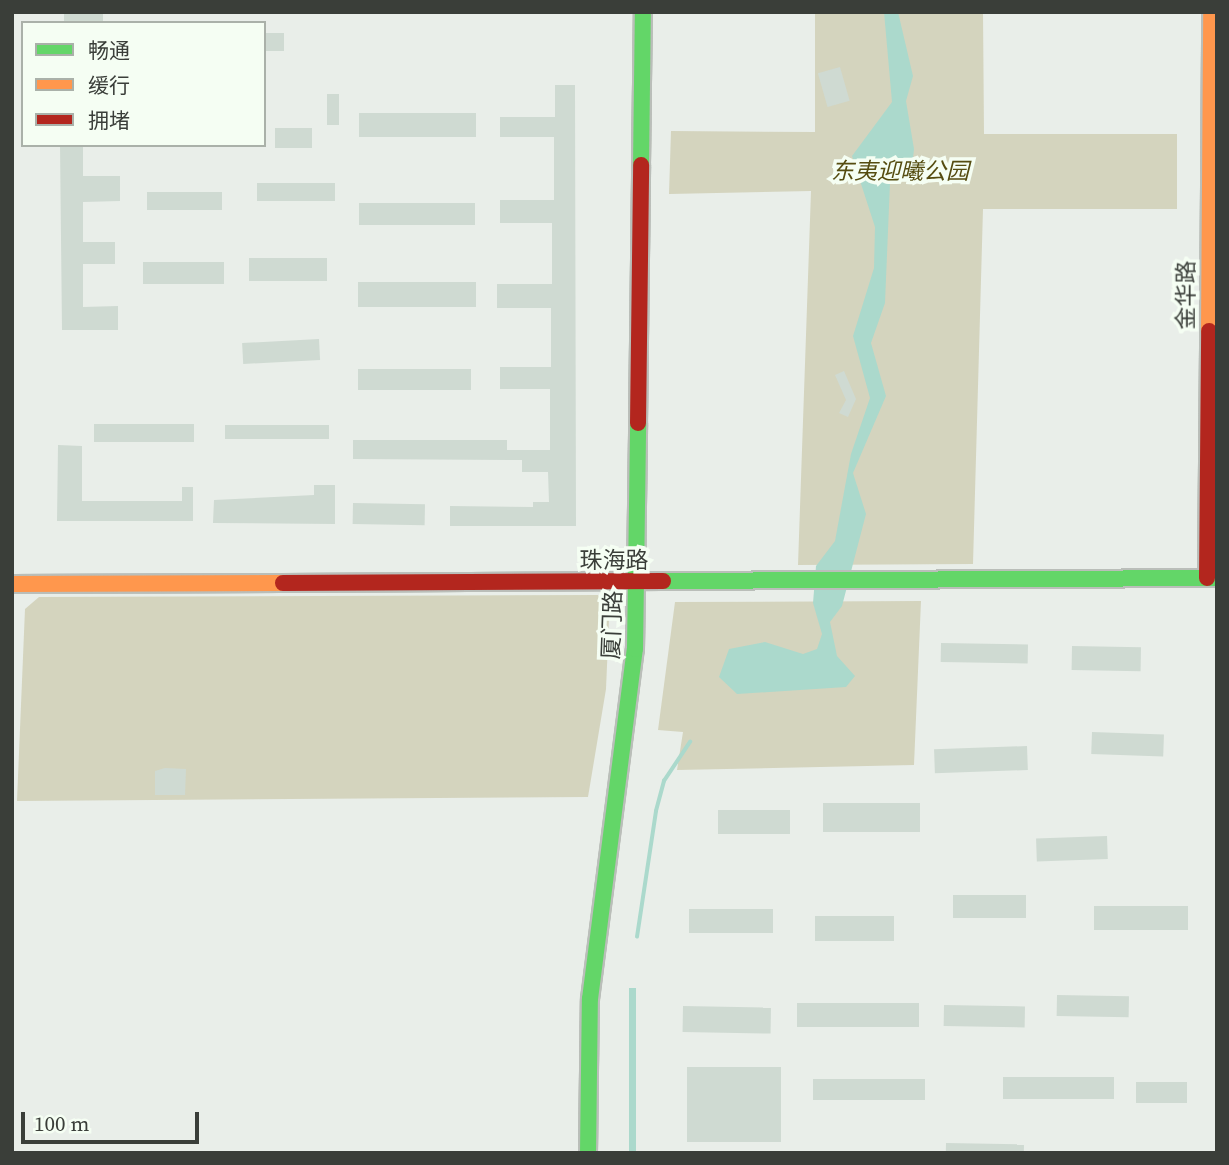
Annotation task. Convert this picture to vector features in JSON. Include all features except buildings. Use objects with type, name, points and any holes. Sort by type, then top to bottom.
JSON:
[{"type":"street","name":"厦门路","points":[[587,1153],[590,999],[635,649],[643,12]]},
{"type":"street","name":"金华路","points":[[1211,12],[1212,578]]},
{"type":"street","name":"珠海路","points":[[12,584],[1212,578]]},
{"type":"green space","name":"东夷迎曦公园","points":[[815,12],[983,12],[984,134],[1177,134],[1177,209],[983,209],[973,564],[798,565],[811,191],[669,194],[671,131],[815,132]]},
{"type":"green space","points":[[598,595],[609,619],[606,689],[588,797],[17,801],[25,609],[39,597]]},
{"type":"green space","points":[[921,601],[914,765],[677,770],[683,732],[658,730],[675,602]]},
{"type":"shaded area","points":[[884,12],[898,12],[913,76],[906,101],[914,149],[912,168],[890,183],[885,303],[871,343],[886,396],[853,473],[866,514],[842,606],[830,622],[837,656],[855,676],[846,687],[737,694],[719,677],[729,649],[765,642],[803,654],[817,649],[822,634],[813,603],[816,566],[835,541],[851,454],[870,398],[853,336],[874,268],[875,227],[852,156],[892,102]]},
{"type":"shaded area","points":[[629,988],[636,988],[636,1153],[629,1153]]},
{"type":"waterway","points":[[637,937],[656,811],[664,781],[690,742]]},
{"type":"traffic: fast","points":[[641,165],[643,12]]},
{"type":"traffic: fast","points":[[588,1153],[590,999],[635,649],[638,423]]},
{"type":"traffic: fast","points":[[663,581],[1217,578]]},
{"type":"traffic: slow","points":[[1209,331],[1211,12]]},
{"type":"traffic: slow","points":[[12,584],[283,583]]},
{"type":"traffic: jam","points":[[638,423],[641,165]]},
{"type":"traffic: jam","points":[[1207,578],[1209,331]]},
{"type":"traffic: jam","points":[[283,583],[663,581]]}]
